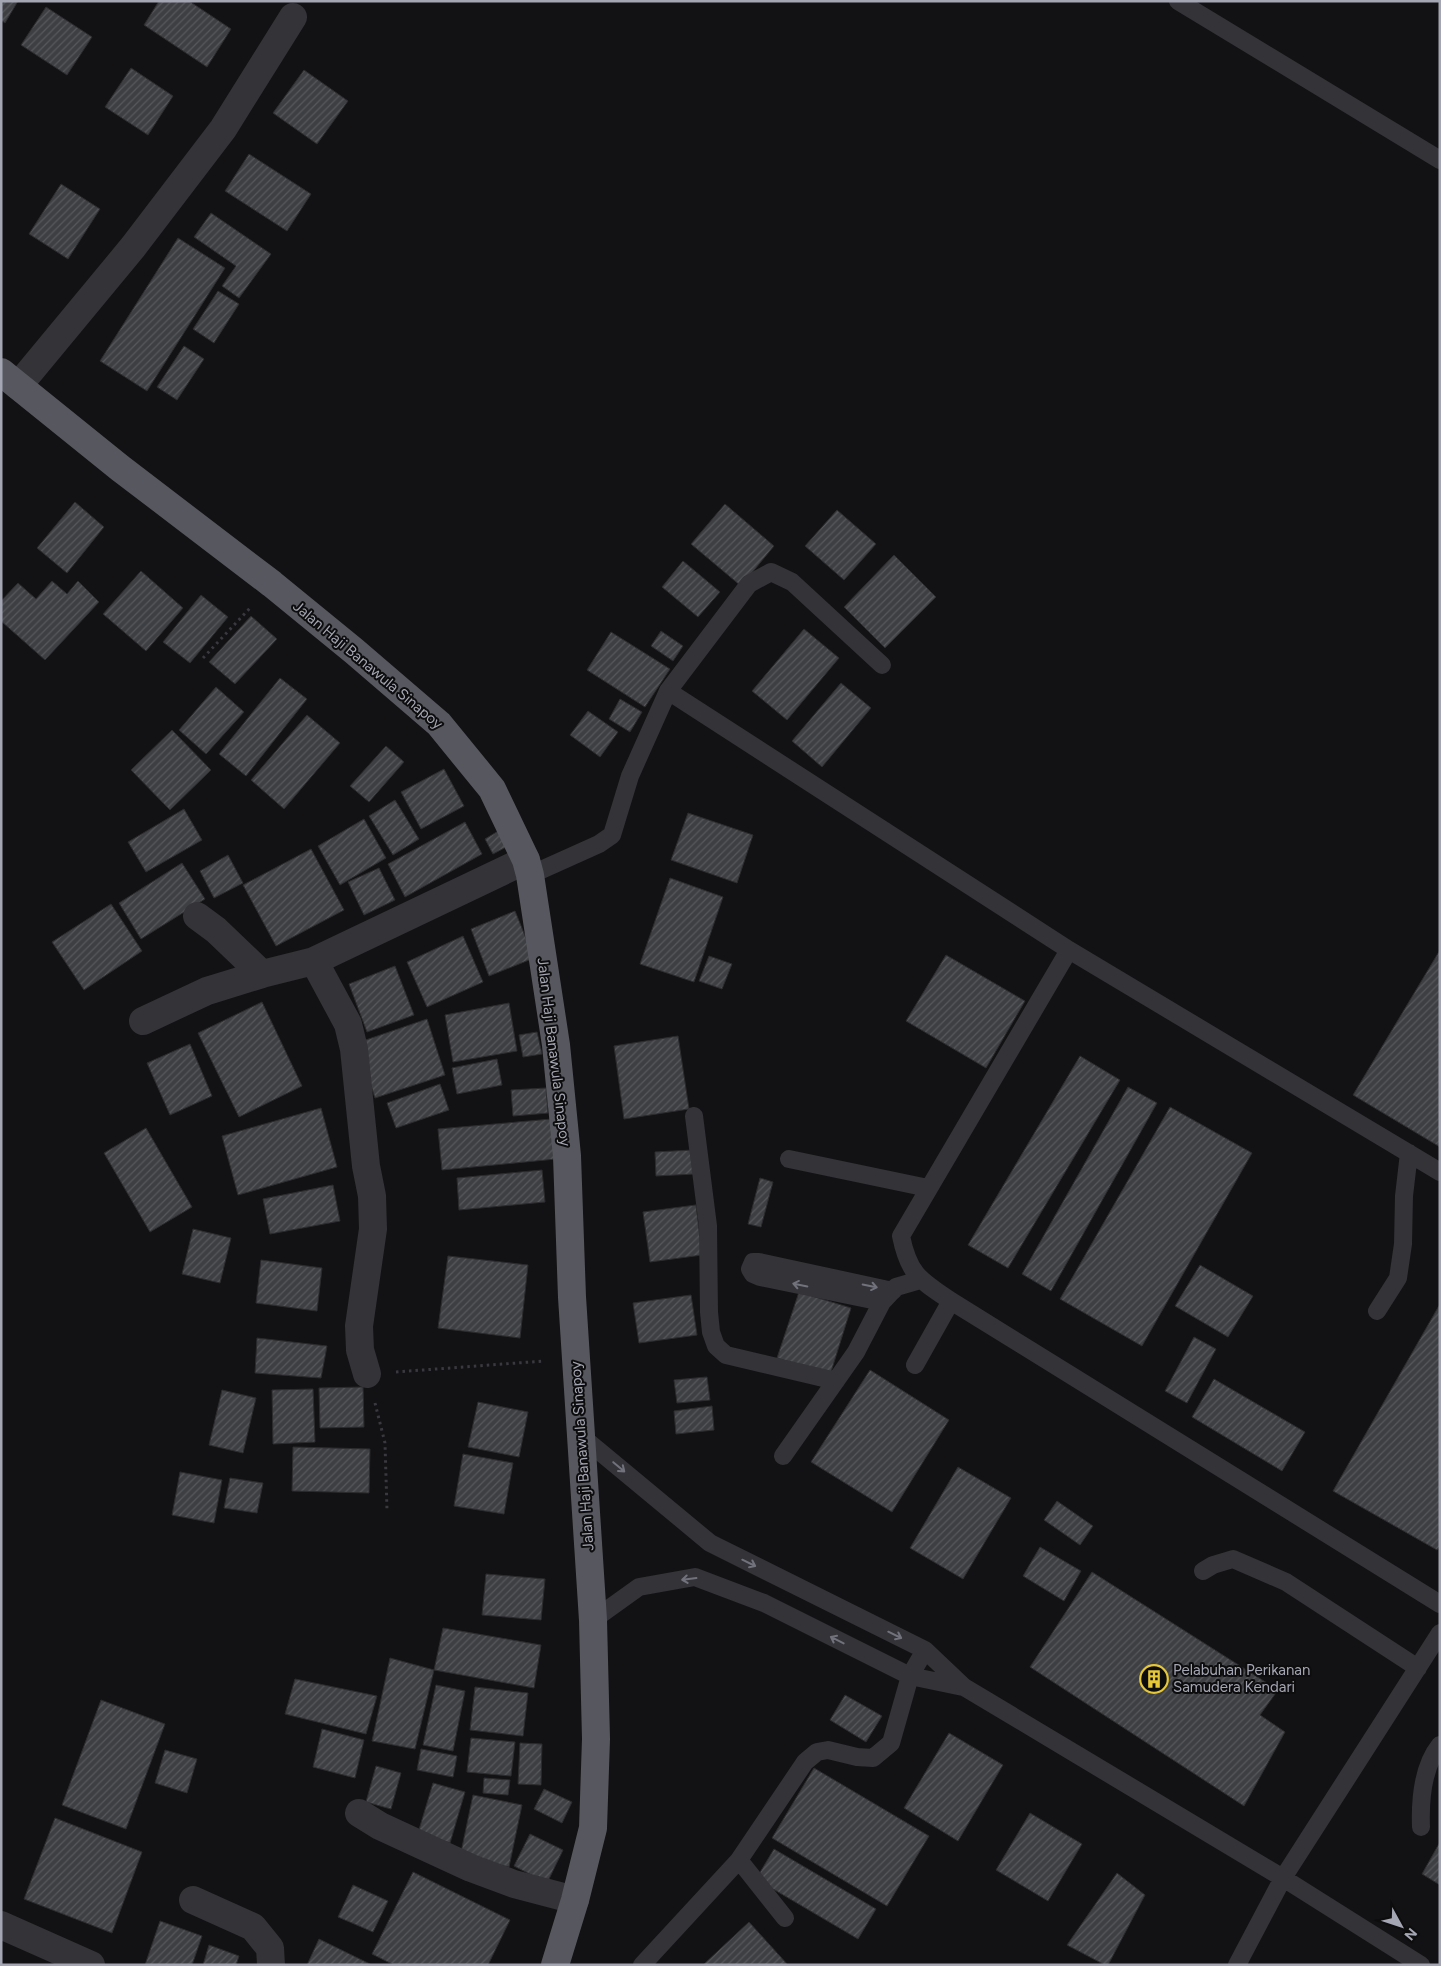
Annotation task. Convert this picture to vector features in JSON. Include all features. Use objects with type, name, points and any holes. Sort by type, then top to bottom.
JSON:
[{"type":"highway","name":"Jalan Haji Banawula Sinapoy","points":[[10,379],[120,468],[272,584],[439,724],[492,789],[528,867],[556,1045],[567,1156],[575,1359],[582,1436],[593,1620],[596,1739],[593,1828],[555,1965]]},
{"type":"street","points":[[10,379],[133,248],[224,129],[292,17]]},
{"type":"street","points":[[143,1021],[207,991],[262,974],[314,961],[528,867]]},
{"type":"street","points":[[197,916],[216,930],[262,974]]},
{"type":"street","points":[[314,961],[348,1024],[354,1049],[364,1147],[372,1196],[373,1229],[359,1326],[360,1350],[367,1374]]},
{"type":"street","points":[[359,1813],[380,1826],[484,1873],[514,1884],[574,1900]]},
{"type":"street","points":[[194,1900],[252,1927],[270,1948],[271,1965]]},
{"type":"street","points":[[1,1925],[91,1965]]},
{"type":"lane","points":[[1178,1],[1440,160]]},
{"type":"lane","points":[[528,867],[599,844],[612,835],[630,776],[668,691],[749,584],[771,572],[792,582],[882,665]]},
{"type":"lane","points":[[668,691],[1069,950],[1440,1172]]},
{"type":"lane","points":[[1069,950],[901,1236],[905,1257],[920,1280],[951,1301],[1440,1604]]},
{"type":"lane","points":[[694,1116],[708,1226],[709,1312],[711,1332],[716,1346],[726,1355],[836,1381]]},
{"type":"lane","points":[[1377,1311],[1398,1278],[1404,1244],[1404,1196],[1409,1153]]},
{"type":"lane","points":[[789,1159],[928,1188]]},
{"type":"lane","points":[[783,1456],[856,1352],[887,1297],[896,1287],[920,1280]]},
{"type":"lane","points":[[838,1286],[887,1297]]},
{"type":"lane","points":[[915,1365],[951,1301]]},
{"type":"lane","points":[[582,1436],[710,1543],[925,1650],[964,1687],[1284,1878],[1421,1965]]},
{"type":"lane","points":[[1202,1571],[1213,1565],[1233,1559],[1286,1582],[1418,1668]]},
{"type":"lane","points":[[593,1620],[639,1587],[695,1577],[764,1603],[910,1676],[964,1687]]},
{"type":"lane","points":[[1237,1965],[1284,1878],[1440,1633]]},
{"type":"lane","points":[[642,1965],[739,1860],[805,1762],[817,1752],[828,1750],[857,1757],[873,1758],[891,1743],[910,1676],[925,1650]]},
{"type":"lane","points":[[1421,1827],[1420,1810],[1424,1784],[1434,1753],[1440,1745]]},
{"type":"lane","points":[[739,1860],[785,1918]]},
{"type":"path","points":[[203,658],[272,584]]},
{"type":"path","points":[[388,1510],[385,1443],[367,1374],[575,1359]]},
{"type":"building","points":[[1,1],[18,1],[5,23],[1,20]]},
{"type":"building","points":[[159,1],[189,1],[231,29],[207,67],[144,25]]},
{"type":"building","points":[[46,7],[92,37],[67,75],[21,45]]},
{"type":"building","points":[[131,68],[173,96],[148,135],[105,107]]},
{"type":"building","points":[[304,70],[348,101],[317,144],[273,113]]},
{"type":"building","points":[[249,154],[311,194],[287,231],[225,191]]},
{"type":"building","points":[[61,184],[100,209],[68,259],[29,234]]},
{"type":"building","points":[[211,213],[271,254],[239,298],[222,286],[236,266],[194,237]]},
{"type":"building","points":[[178,238],[225,268],[147,391],[100,361]]},
{"type":"building","points":[[218,291],[239,304],[214,343],[193,329]]},
{"type":"building","points":[[184,346],[204,359],[177,400],[157,387]]},
{"type":"building","points":[[75,502],[104,527],[67,573],[37,548]]},
{"type":"building","points":[[725,504],[774,546],[741,586],[691,544]]},
{"type":"building","points":[[837,510],[876,544],[844,580],[805,546]]},
{"type":"building","points":[[894,555],[936,597],[885,648],[844,607]]},
{"type":"building","points":[[683,561],[720,592],[698,617],[662,587]]},
{"type":"building","points":[[141,571],[183,608],[146,651],[103,614]]},
{"type":"building","points":[[52,581],[67,594],[78,581],[99,602],[45,660],[1,621],[1,601],[18,583],[36,599]]},
{"type":"building","points":[[201,595],[228,617],[190,663],[163,642]]},
{"type":"building","points":[[251,616],[277,639],[235,684],[209,662]]},
{"type":"building","points":[[804,629],[839,658],[787,720],[752,691]]},
{"type":"building","points":[[661,631],[683,646],[673,661],[651,646]]},
{"type":"building","points":[[611,632],[670,669],[645,707],[587,670]]},
{"type":"building","points":[[280,678],[307,699],[246,776],[219,754]]},
{"type":"building","points":[[841,683],[871,708],[822,767],[792,741]]},
{"type":"building","points":[[216,687],[244,712],[206,754],[179,730]]},
{"type":"building","points":[[620,699],[642,712],[630,732],[609,719]]},
{"type":"building","points":[[588,711],[618,732],[600,757],[570,735]]},
{"type":"building","points":[[307,715],[340,743],[284,809],[251,780]]},
{"type":"building","points":[[172,730],[211,770],[170,810],[131,770]]},
{"type":"building","points":[[386,746],[404,762],[369,802],[350,786]]},
{"type":"building","points":[[444,769],[464,806],[421,829],[401,792]]},
{"type":"building","points":[[395,800],[419,839],[393,855],[369,816]]},
{"type":"building","points":[[184,809],[202,840],[146,872],[128,842]]},
{"type":"building","points":[[688,813],[753,835],[737,883],[671,860]]},
{"type":"building","points":[[364,819],[386,858],[340,885],[318,846]]},
{"type":"building","points":[[465,822],[482,854],[405,897],[388,864]]},
{"type":"building","points":[[500,830],[508,846],[493,854],[485,839]]},
{"type":"building","points":[[311,849],[344,910],[276,946],[243,885]]},
{"type":"building","points":[[228,855],[243,883],[214,898],[200,871]]},
{"type":"building","points":[[182,863],[205,899],[141,939],[119,903]]},
{"type":"building","points":[[379,868],[395,900],[364,915],[348,882]]},
{"type":"building","points":[[670,878],[723,897],[694,982],[640,964]]},
{"type":"building","points":[[111,904],[142,951],[84,990],[52,942]]},
{"type":"building","points":[[515,911],[534,958],[489,976],[471,929]]},
{"type":"building","points":[[463,936],[483,982],[427,1007],[407,962]]},
{"type":"building","points":[[1440,950],[1440,1147],[1353,1095]]},
{"type":"building","points":[[946,955],[1025,1001],[986,1068],[906,1021]]},
{"type":"building","points":[[709,956],[732,964],[722,989],[699,981]]},
{"type":"building","points":[[395,966],[414,1015],[367,1032],[349,984]]},
{"type":"building","points":[[262,1002],[302,1086],[239,1117],[198,1033]]},
{"type":"building","points":[[509,1003],[517,1051],[453,1062],[445,1015]]},
{"type":"building","points":[[427,1019],[445,1075],[375,1098],[357,1043]]},
{"type":"building","points":[[537,1032],[542,1054],[523,1057],[519,1035]]},
{"type":"building","points":[[678,1036],[689,1109],[624,1119],[614,1046]]},
{"type":"building","points":[[190,1044],[212,1096],[170,1115],[147,1063]]},
{"type":"building","points":[[1080,1056],[1120,1080],[1008,1268],[968,1245]]},
{"type":"building","points":[[497,1059],[502,1085],[457,1094],[452,1068]]},
{"type":"building","points":[[440,1084],[449,1110],[396,1128],[387,1103]]},
{"type":"building","points":[[1128,1087],[1157,1103],[1051,1291],[1022,1274]]},
{"type":"building","points":[[546,1088],[548,1113],[513,1116],[511,1090]]},
{"type":"building","points":[[1170,1107],[1252,1153],[1142,1346],[1060,1299]]},
{"type":"building","points":[[321,1108],[337,1167],[238,1195],[222,1136]]},
{"type":"building","points":[[552,1119],[556,1159],[442,1170],[438,1129]]},
{"type":"building","points":[[146,1128],[192,1207],[150,1232],[104,1153]]},
{"type":"building","points":[[693,1150],[694,1174],[656,1176],[655,1152]]},
{"type":"building","points":[[542,1170],[545,1202],[459,1210],[457,1178]]},
{"type":"building","points":[[760,1178],[773,1182],[761,1227],[748,1224]]},
{"type":"building","points":[[333,1185],[340,1221],[270,1234],[263,1199]]},
{"type":"building","points":[[696,1205],[702,1255],[650,1262],[643,1212]]},
{"type":"building","points":[[193,1229],[231,1238],[220,1283],[182,1274]]},
{"type":"building","points":[[448,1256],[528,1265],[520,1338],[438,1328]]},
{"type":"building","points":[[261,1260],[322,1268],[317,1311],[256,1303]]},
{"type":"building","points":[[1200,1265],[1253,1296],[1228,1337],[1175,1306]]},
{"type":"building","points":[[799,1292],[851,1308],[830,1375],[777,1358]]},
{"type":"building","points":[[691,1295],[697,1335],[639,1343],[633,1303]]},
{"type":"building","points":[[1440,1304],[1440,1546],[1437,1550],[1333,1491]]},
{"type":"building","points":[[1194,1337],[1216,1349],[1187,1403],[1165,1391]]},
{"type":"building","points":[[257,1338],[327,1346],[321,1378],[255,1373]]},
{"type":"building","points":[[870,1370],[949,1420],[892,1512],[811,1462]]},
{"type":"building","points":[[707,1377],[710,1400],[677,1403],[674,1380]]},
{"type":"building","points":[[1214,1379],[1305,1432],[1282,1471],[1192,1417]]},
{"type":"building","points":[[363,1387],[364,1427],[320,1428],[319,1388]]},
{"type":"building","points":[[313,1389],[315,1442],[273,1444],[272,1390]]},
{"type":"building","points":[[222,1390],[256,1398],[243,1453],[209,1445]]},
{"type":"building","points":[[478,1402],[528,1412],[519,1457],[468,1447]]},
{"type":"building","points":[[712,1406],[714,1430],[676,1434],[674,1411]]},
{"type":"building","points":[[293,1447],[370,1449],[369,1493],[292,1491]]},
{"type":"building","points":[[463,1454],[513,1463],[504,1514],[454,1506]]},
{"type":"building","points":[[958,1467],[1011,1498],[963,1579],[910,1548]]},
{"type":"building","points":[[180,1472],[222,1480],[214,1523],[172,1515]]},
{"type":"building","points":[[230,1478],[263,1483],[257,1513],[224,1508]]},
{"type":"building","points":[[1057,1501],[1093,1526],[1080,1545],[1044,1520]]},
{"type":"building","points":[[1040,1547],[1081,1571],[1064,1601],[1023,1576]]},
{"type":"building","name":"Pelabuhan Perikanan Samudera Kendari","points":[[1092,1572],[1278,1690],[1260,1715],[1285,1732],[1244,1806],[1030,1667]]},
{"type":"building","points":[[486,1574],[545,1579],[541,1620],[482,1615]]},
{"type":"building","points":[[443,1628],[541,1645],[534,1688],[434,1670]]},
{"type":"building","points":[[390,1658],[434,1670],[415,1749],[372,1741]]},
{"type":"building","points":[[295,1679],[377,1696],[366,1734],[285,1714]]},
{"type":"building","points":[[436,1685],[465,1691],[453,1751],[423,1745]]},
{"type":"building","points":[[475,1687],[528,1693],[523,1736],[470,1730]]},
{"type":"building","points":[[845,1695],[882,1716],[866,1742],[830,1720]]},
{"type":"building","points":[[101,1700],[165,1724],[126,1829],[62,1805]]},
{"type":"building","points":[[322,1729],[364,1740],[355,1778],[313,1767]]},
{"type":"building","points":[[949,1733],[1003,1765],[958,1841],[904,1808]]},
{"type":"building","points":[[471,1738],[515,1742],[511,1776],[467,1772]]},
{"type":"building","points":[[520,1743],[542,1744],[541,1785],[518,1784]]},
{"type":"building","points":[[421,1749],[457,1756],[453,1777],[417,1770]]},
{"type":"building","points":[[165,1750],[197,1759],[187,1793],[155,1783]]},
{"type":"building","points":[[376,1766],[401,1773],[391,1809],[366,1802]]},
{"type":"building","points":[[814,1768],[929,1836],[887,1906],[772,1838]]},
{"type":"building","points":[[484,1778],[510,1780],[508,1795],[483,1793]]},
{"type":"building","points":[[433,1783],[465,1792],[450,1843],[418,1833]]},
{"type":"building","points":[[544,1789],[572,1802],[562,1823],[534,1809]]},
{"type":"building","points":[[473,1795],[522,1805],[509,1867],[460,1857]]},
{"type":"building","points":[[1030,1813],[1082,1844],[1048,1901],[996,1870]]},
{"type":"building","points":[[55,1818],[142,1852],[112,1933],[24,1899]]},
{"type":"building","points":[[530,1834],[563,1850],[547,1883],[514,1866]]},
{"type":"building","points":[[1440,1842],[1440,1885],[1422,1874]]},
{"type":"building","points":[[774,1849],[876,1909],[858,1939],[756,1879]]},
{"type":"building","points":[[413,1872],[510,1920],[488,1965],[394,1965],[372,1954]]},
{"type":"building","points":[[1117,1873],[1145,1895],[1108,1965],[1105,1965],[1067,1945]]},
{"type":"building","points":[[353,1885],[388,1901],[373,1932],[338,1917]]},
{"type":"building","points":[[160,1921],[202,1936],[192,1965],[145,1965]]},
{"type":"building","points":[[749,1922],[788,1965],[703,1965]]},
{"type":"building","points":[[319,1939],[372,1965],[307,1965]]},
{"type":"building","points":[[209,1945],[239,1956],[236,1965],[203,1965]]},
{"type":"place","name":"Pelabuhan Perikanan Samudera Kendari","points":[[1154,1679]]}]
